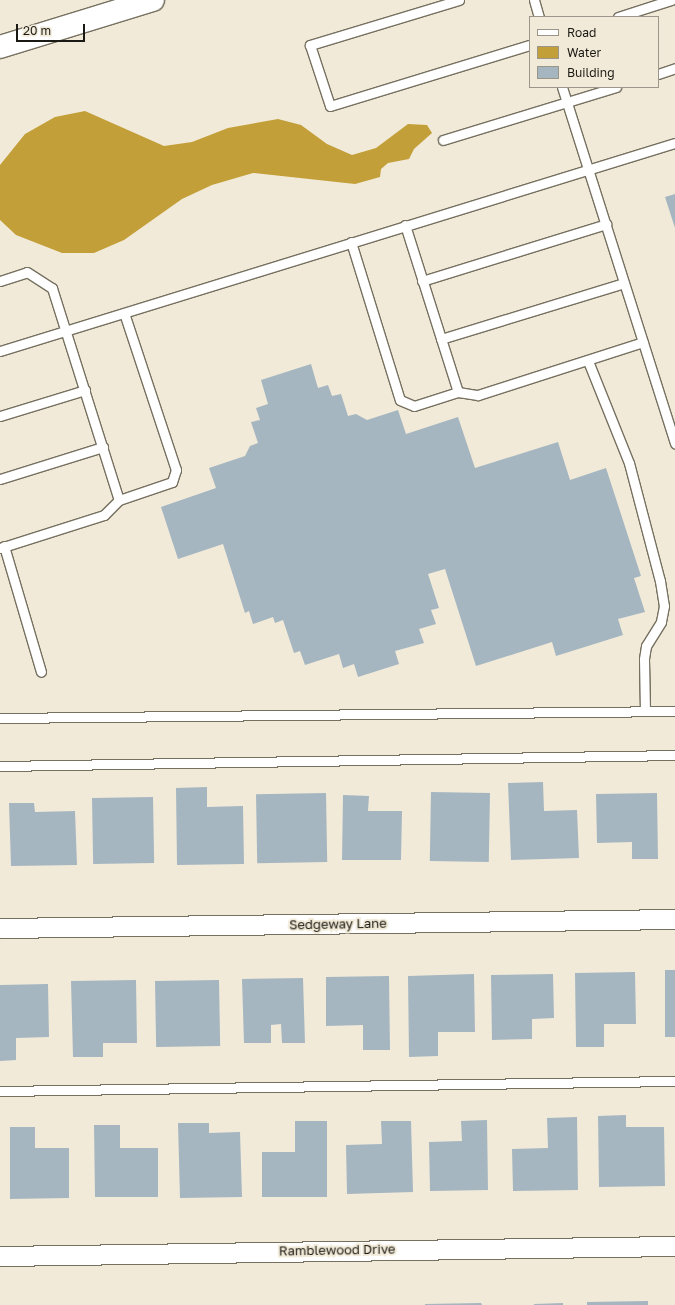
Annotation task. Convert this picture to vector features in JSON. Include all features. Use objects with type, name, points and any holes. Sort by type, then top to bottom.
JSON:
[{"type":"main road","points":[[0,47],[153,0]]},
{"type":"street","name":"Sedgeway Lane","points":[[0,928],[675,919]]},
{"type":"street","name":"Ramblewood Drive","points":[[0,1256],[675,1246]]},
{"type":"lane","points":[[459,0],[310,45],[330,106],[529,45]]},
{"type":"lane","points":[[534,0],[539,16]]},
{"type":"lane","points":[[621,16],[671,0]]},
{"type":"lane","points":[[659,74],[675,68]]},
{"type":"lane","points":[[562,88],[675,444]]},
{"type":"lane","points":[[443,140],[613,88]]},
{"type":"lane","points":[[0,351],[405,225],[589,171],[675,143]]},
{"type":"lane","points":[[422,281],[606,224]]},
{"type":"lane","points":[[405,225],[458,392]]},
{"type":"lane","points":[[351,242],[400,400],[414,406],[458,392],[478,394],[588,361],[642,342]]},
{"type":"lane","points":[[0,281],[27,272],[41,278],[52,288],[119,500]]},
{"type":"lane","points":[[441,339],[624,283]]},
{"type":"lane","points":[[41,672],[2,547],[104,516],[119,500],[172,482],[176,470],[124,313]]},
{"type":"lane","points":[[588,361],[629,463],[660,581],[664,606],[661,622],[646,646],[644,658],[646,711]]},
{"type":"lane","points":[[0,416],[85,390]]},
{"type":"lane","points":[[0,480],[103,447]]},
{"type":"lane","points":[[0,718],[675,711]]},
{"type":"lane","points":[[0,766],[675,755]]},
{"type":"lane","points":[[0,1091],[675,1081]]},
{"type":"water","points":[[85,111],[164,146],[192,142],[228,128],[278,119],[301,125],[327,144],[352,155],[376,148],[408,124],[427,125],[432,133],[414,149],[409,159],[388,163],[381,169],[380,177],[355,184],[253,173],[212,185],[182,199],[124,240],[94,253],[62,253],[16,235],[0,220],[0,165],[25,134],[55,117]]},
{"type":"building","points":[[675,194],[675,228],[665,197]]},
{"type":"building","points":[[311,364],[318,388],[328,385],[332,396],[341,394],[348,416],[356,414],[367,420],[398,410],[406,434],[458,417],[475,468],[558,442],[570,480],[606,468],[641,576],[634,578],[645,612],[618,619],[623,635],[556,656],[552,642],[476,666],[445,569],[428,574],[439,608],[431,610],[436,624],[419,629],[424,643],[395,651],[399,664],[358,677],[354,664],[343,668],[339,654],[305,665],[300,651],[294,653],[283,620],[275,623],[273,617],[253,624],[249,611],[245,613],[223,544],[178,559],[161,507],[216,488],[209,468],[245,456],[250,446],[258,443],[251,422],[260,420],[256,408],[268,404],[261,380]]},
{"type":"building","points":[[543,782],[544,811],[577,810],[579,858],[511,860],[508,783]]},
{"type":"building","points":[[207,787],[207,807],[243,806],[244,864],[177,865],[176,788]]},
{"type":"building","points":[[431,792],[490,793],[489,862],[430,861]]},
{"type":"building","points":[[326,793],[327,862],[257,863],[256,794]]},
{"type":"building","points":[[657,793],[658,859],[632,859],[632,842],[597,843],[596,794]]},
{"type":"building","points":[[343,795],[369,796],[368,811],[402,811],[401,860],[342,860]]},
{"type":"building","points":[[153,797],[154,863],[93,864],[92,798]]},
{"type":"building","points":[[9,803],[34,803],[35,812],[75,811],[77,865],[11,866]]},
{"type":"building","points":[[665,970],[675,970],[675,1037],[665,1037]]},
{"type":"building","points":[[635,972],[636,1024],[604,1024],[604,1047],[576,1047],[575,973]]},
{"type":"building","points":[[474,974],[475,1032],[438,1032],[438,1056],[409,1057],[408,976]]},
{"type":"building","points":[[553,974],[554,1018],[532,1019],[532,1039],[492,1040],[491,975]]},
{"type":"building","points":[[389,976],[390,1050],[363,1050],[363,1025],[326,1026],[326,977]]},
{"type":"building","points":[[303,978],[305,1043],[282,1043],[281,1024],[271,1025],[271,1043],[244,1043],[242,979]]},
{"type":"building","points":[[136,980],[137,1043],[103,1043],[103,1057],[73,1057],[71,981]]},
{"type":"building","points":[[219,980],[220,1046],[156,1047],[155,981]]},
{"type":"building","points":[[48,984],[49,1037],[16,1038],[16,1060],[0,1061],[0,985]]},
{"type":"building","points":[[626,1115],[626,1127],[664,1127],[665,1186],[599,1187],[598,1116]]},
{"type":"building","points":[[577,1117],[578,1190],[513,1191],[512,1149],[548,1148],[547,1118]]},
{"type":"building","points":[[487,1120],[488,1190],[430,1191],[429,1142],[462,1141],[461,1121]]},
{"type":"building","points":[[295,1121],[327,1121],[327,1197],[262,1197],[262,1152],[295,1152]]},
{"type":"building","points":[[381,1121],[411,1121],[413,1192],[347,1194],[346,1145],[382,1144]]},
{"type":"building","points":[[178,1123],[209,1123],[209,1133],[240,1132],[242,1197],[180,1198]]},
{"type":"building","points":[[94,1125],[120,1125],[120,1148],[158,1148],[158,1197],[95,1197]]},
{"type":"building","points":[[10,1127],[35,1127],[35,1148],[69,1148],[69,1198],[10,1199]]},
{"type":"building","points":[[648,1301],[648,1305],[587,1305],[587,1302]]},
{"type":"building","points":[[481,1303],[482,1305],[425,1305],[425,1304]]},
{"type":"building","points":[[563,1303],[563,1305],[534,1305],[534,1304]]}]
